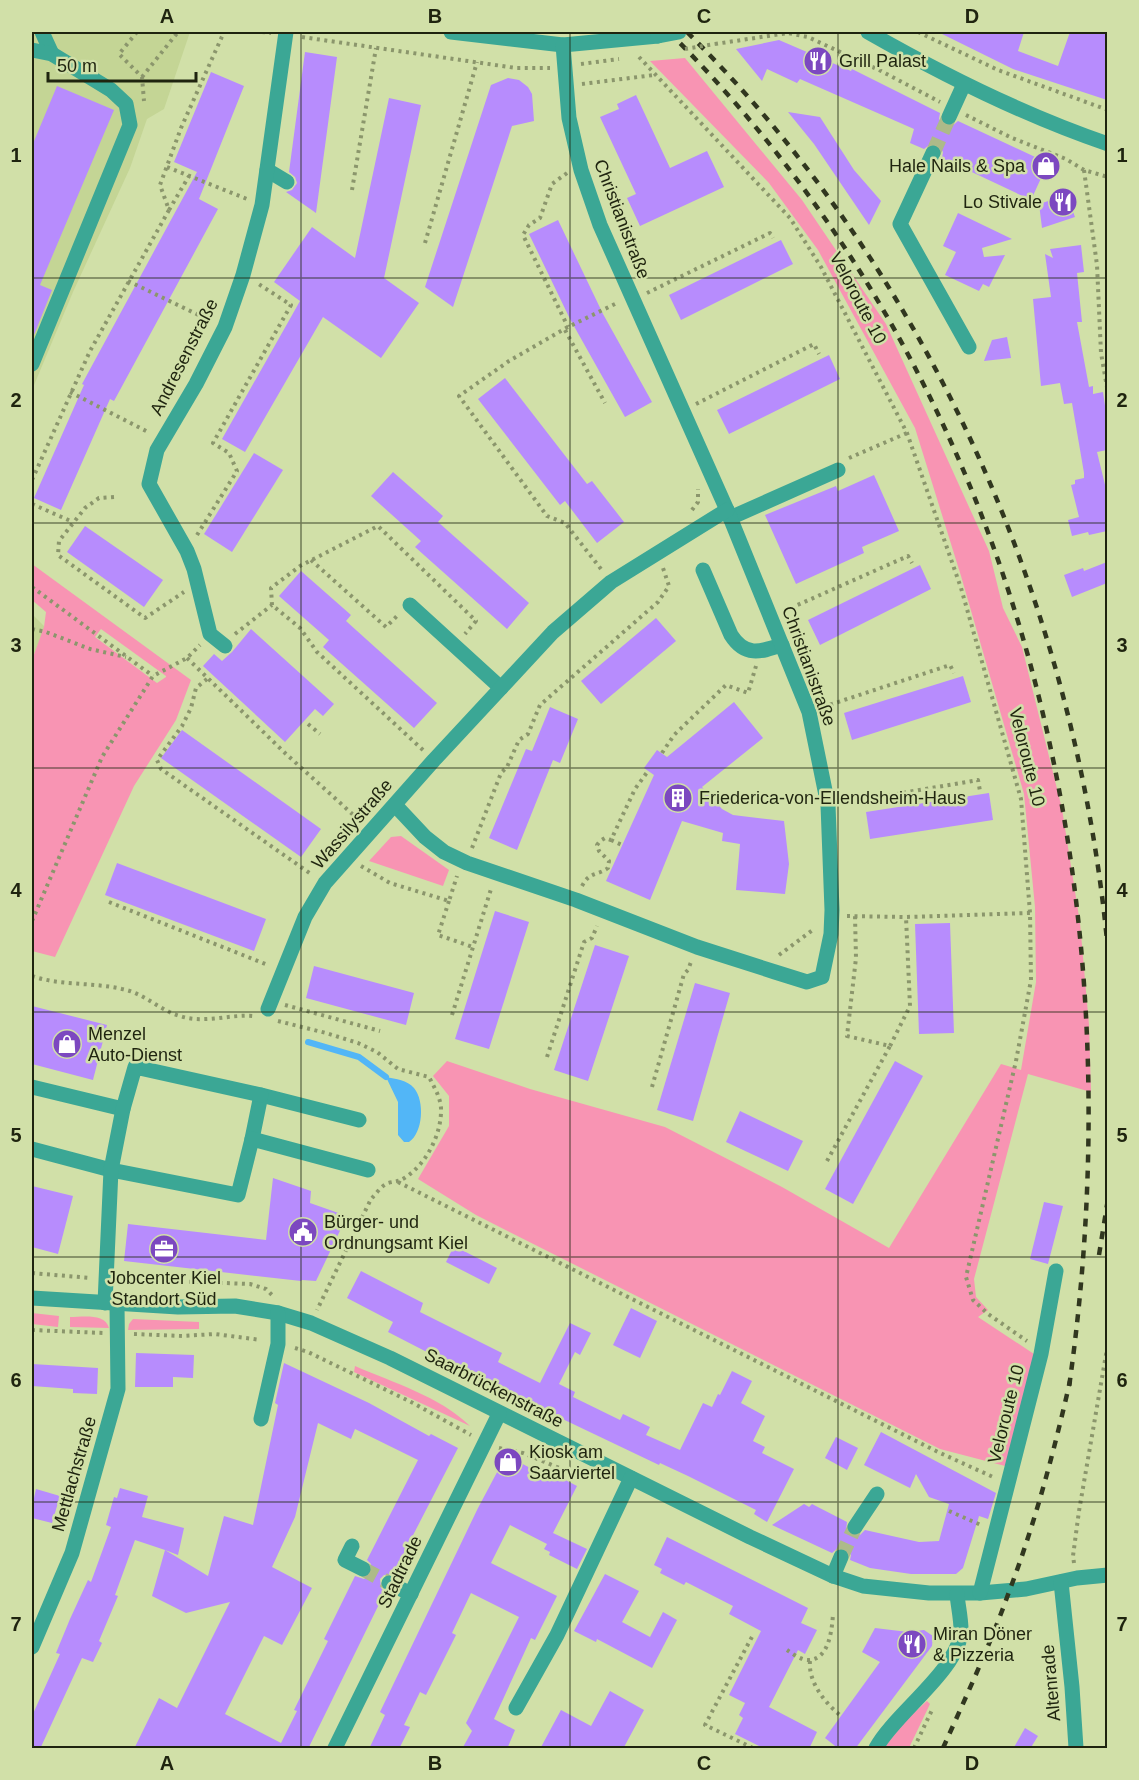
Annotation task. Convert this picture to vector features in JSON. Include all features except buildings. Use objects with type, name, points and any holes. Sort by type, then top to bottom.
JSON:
[{"type":"street","points":[[42,32],[52,54]]},
{"type":"street","points":[[451,32],[563,45],[679,32]]},
{"type":"street","points":[[868,32],[964,84],[1039,119],[1107,144]]},
{"type":"street","name":"Andresenstraße","points":[[210,634],[187,551],[148,484],[157,450],[196,384],[225,327],[243,275],[262,205],[286,33]]},
{"type":"street","name":"Christianistraße","points":[[395,805],[425,837],[444,852],[464,862],[576,900],[697,947],[807,982],[822,977],[832,916],[828,805],[809,712],[728,514],[681,411],[626,303],[581,170],[569,118],[563,45]]},
{"type":"street","points":[[32,50],[52,54],[111,90],[126,104],[130,125],[32,364]]},
{"type":"street","points":[[949,117],[964,84]]},
{"type":"street","points":[[933,153],[900,224],[969,347]]},
{"type":"street","points":[[267,170],[287,182]]},
{"type":"street","name":"Wassilystraße","points":[[265,1010],[305,917],[325,884],[434,760],[553,632],[611,582],[657,552],[728,514],[841,465]]},
{"type":"street","points":[[703,570],[737,644],[747,650],[761,651],[782,645]]},
{"type":"street","points":[[410,605],[501,688]]},
{"type":"street","points":[[210,634],[225,646]]},
{"type":"street","name":"Mettlachstraße","points":[[33,1637],[72,1553],[118,1389],[107,1279],[111,1170],[123,1109],[135,1067],[261,1095]]},
{"type":"street","points":[[32,1088],[123,1109]]},
{"type":"street","points":[[32,1149],[111,1170],[238,1195],[261,1095],[360,1120]]},
{"type":"street","points":[[252,1139],[368,1170]]},
{"type":"street","points":[[1041,1354],[1056,1271]]},
{"type":"street","name":"Saarbrückenstraße","points":[[32,1298],[178,1307],[235,1306],[278,1313],[310,1323],[390,1358],[499,1414],[833,1576],[863,1586],[929,1593],[980,1593],[1026,1589],[1077,1578],[1107,1575]]},
{"type":"street","points":[[261,1419],[278,1344],[278,1313]]},
{"type":"street","name":"Veloroute 10","points":[[980,1593],[1041,1354]]},
{"type":"street","name":"Stadtrade","points":[[335,1749],[499,1414]]},
{"type":"street","points":[[516,1708],[557,1635],[631,1478]]},
{"type":"street","points":[[855,1527],[877,1494]]},
{"type":"street","points":[[352,1546],[345,1560],[363,1569]]},
{"type":"street","points":[[833,1576],[841,1557]]},
{"type":"street","points":[[389,1582],[411,1594]]},
{"type":"street","name":"Altenrade","points":[[1061,1582],[1077,1748]]},
{"type":"street","points":[[876,1749],[894,1723],[943,1671],[958,1643],[961,1631],[957,1594]]},
{"type":"path","points":[[137,32],[119,54],[142,77],[178,32]]},
{"type":"path","points":[[169,210],[160,185],[181,128],[224,32]]},
{"type":"path","points":[[261,32],[286,33],[516,68],[546,68],[548,78]]},
{"type":"path","points":[[676,50],[788,33],[808,37],[811,32]]},
{"type":"path","points":[[918,32],[998,70],[1107,110]]},
{"type":"path","points":[[352,190],[376,48]]},
{"type":"path","name":"Veloroute 10","points":[[639,57],[790,218],[821,267],[907,433],[961,588],[1021,799],[1030,913],[1030,980],[1016,1061],[966,1276],[973,1300],[1041,1354]]},
{"type":"path","points":[[425,243],[477,62]]},
{"type":"path","points":[[582,84],[655,75]]},
{"type":"path","points":[[564,162],[570,183]]},
{"type":"path","points":[[167,167],[262,205]]},
{"type":"path","points":[[1107,177],[1084,170],[1097,265],[1101,353],[1107,393]]},
{"type":"path","points":[[567,173],[552,184],[540,218],[529,225],[523,236],[605,403]]},
{"type":"path","points":[[32,480],[70,392],[128,281],[189,176]]},
{"type":"path","points":[[611,582],[565,524],[547,516],[459,396],[509,361],[567,329],[770,233],[773,238]]},
{"type":"path","points":[[187,551],[237,471],[229,453],[213,443],[291,305],[243,275]]},
{"type":"path","points":[[128,281],[225,327]]},
{"type":"path","points":[[614,292],[626,303]]},
{"type":"path","points":[[681,411],[814,344],[819,354]]},
{"type":"path","points":[[70,392],[163,439]]},
{"type":"path","points":[[841,465],[907,433]]},
{"type":"path","points":[[692,511],[698,502],[699,480]]},
{"type":"path","points":[[114,497],[99,498],[85,508],[59,541],[58,555],[145,618],[197,584]]},
{"type":"path","points":[[32,504],[73,522]]},
{"type":"path","points":[[434,760],[317,652],[300,628],[272,605],[271,588],[300,566],[378,526],[476,621],[454,646]]},
{"type":"path","points":[[473,947],[438,935],[464,862],[501,773],[507,766],[519,740],[528,734],[540,705],[658,602],[669,586],[657,552]]},
{"type":"path","points":[[771,617],[908,556],[912,563]]},
{"type":"path","points":[[311,560],[386,627],[410,605]]},
{"type":"path","points":[[32,587],[153,676]]},
{"type":"path","points":[[236,633],[272,605]]},
{"type":"path","points":[[32,629],[90,649],[130,658]]},
{"type":"path","points":[[32,921],[102,757],[153,676],[187,658],[210,634]]},
{"type":"path","points":[[662,753],[674,735],[726,685],[748,693],[761,651]]},
{"type":"path","points":[[187,658],[286,754],[362,822],[355,830]]},
{"type":"path","points":[[809,712],[950,665],[954,674]]},
{"type":"path","points":[[207,679],[196,688],[191,708],[182,726],[157,760],[161,769],[314,876]]},
{"type":"path","points":[[308,724],[320,734]]},
{"type":"path","points":[[612,840],[635,789],[648,771]]},
{"type":"path","points":[[828,805],[978,780],[980,791]]},
{"type":"path","points":[[576,900],[583,883],[591,874],[608,868],[609,861],[598,851],[597,845],[600,840],[605,838],[622,845]]},
{"type":"path","points":[[347,857],[390,884],[449,901]]},
{"type":"path","points":[[452,1015],[496,874]]},
{"type":"path","points":[[109,902],[268,965]]},
{"type":"path","points":[[547,1057],[584,942],[592,938],[603,911]]},
{"type":"path","points":[[775,972],[777,957],[832,916],[906,917],[1030,913]]},
{"type":"path","points":[[855,916],[856,958],[847,1036],[890,1046]]},
{"type":"path","points":[[827,1161],[890,1046],[909,1006],[906,917]]},
{"type":"path","points":[[652,1087],[684,974],[688,970],[697,947]]},
{"type":"path","points":[[266,972],[272,956]]},
{"type":"path","points":[[32,976],[60,983],[124,989],[141,995],[181,1017],[197,1019],[250,1016],[265,1010],[380,1031]]},
{"type":"path","points":[[250,1016],[265,1010],[377,1052],[398,1070],[429,1077],[438,1094],[441,1107],[439,1125],[431,1149],[409,1175],[398,1182],[388,1183],[371,1199],[310,1323]]},
{"type":"path","points":[[398,1182],[938,1452],[1007,1484]]},
{"type":"path","points":[[32,1273],[107,1279],[250,1284],[266,1289]]},
{"type":"path","points":[[215,1334],[253,1338],[308,1352],[499,1448],[523,1453],[569,1472]]},
{"type":"path","points":[[1077,1578],[1073,1556],[1077,1522],[1107,1343]]},
{"type":"path","points":[[949,1511],[981,1524],[978,1535]]},
{"type":"path","points":[[787,1650],[801,1659],[810,1661],[822,1654],[827,1646],[833,1614]]},
{"type":"path","points":[[753,1749],[705,1725],[754,1633]]},
{"type":"path","points":[[810,1661],[809,1670],[816,1686],[825,1700],[841,1716]]},
{"type":"path","points":[[914,1749],[937,1698],[930,1685]]},
{"type":"shaded area","points":[[32,32],[190,32],[164,109],[147,119],[130,168],[73,292],[32,390]]},
{"type":"shaded area","points":[[685,58],[802,200],[886,324],[989,551],[1003,608],[1022,647],[1062,809],[1080,923],[1089,1025],[1091,1092],[1028,1074],[974,1279],[976,1297],[988,1310],[978,1317],[1037,1356],[1009,1467],[940,1449],[476,1215],[418,1179],[449,1126],[449,1096],[433,1076],[447,1061],[530,1089],[665,1127],[782,1187],[889,1248],[1001,1064],[1021,1070],[1036,982],[1035,907],[1024,794],[961,576],[915,428],[818,250],[769,183],[650,61]]},
{"type":"shaded area","points":[[32,564],[191,680],[176,720],[134,786],[55,957],[32,951],[32,660],[44,627],[46,612],[32,600]],"holes":[[[101,629],[166,676],[157,683],[95,637]]]},
{"type":"shaded area","points":[[32,614],[45,627],[32,660]]},
{"type":"shaded area","points":[[401,836],[449,870],[443,886],[369,861],[391,837]]},
{"type":"shaded area","points":[[32,1313],[59,1316],[58,1327],[32,1324]]},
{"type":"shaded area","points":[[70,1317],[98,1318],[107,1323],[109,1328],[70,1327]]},
{"type":"shaded area","points":[[133,1319],[199,1322],[199,1329],[128,1330]]},
{"type":"shaded area","points":[[355,1366],[430,1398],[470,1426],[354,1372]]},
{"type":"shaded area","points":[[927,1701],[930,1704],[909,1748],[884,1748],[906,1720]]},
{"type":"water","points":[[386,1077],[408,1083],[418,1094],[421,1108],[420,1124],[414,1138],[409,1142],[404,1142],[398,1135],[398,1102]]},
{"type":"waterway","points":[[308,1042],[359,1057],[386,1077]]},
{"type":"tunnel","points":[[933,153],[949,117]]},
{"type":"tunnel","points":[[841,1557],[855,1527]]},
{"type":"tunnel","points":[[363,1569],[389,1583]]},
{"type":"railway","points":[[669,32],[791,172],[892,324],[970,487],[1029,658],[1067,836],[1086,1018],[1087,1202],[1069,1387]]},
{"type":"railway","points":[[687,32],[774,127],[851,230],[919,339],[977,454],[1026,574],[1063,698],[1091,824],[1108,951]]},
{"type":"railway","points":[[1099,1255],[1108,1199]]},
{"type":"railway","points":[[943,1748],[1002,1612],[1027,1540],[1070,1381]]},
{"type":"place","name":"Grill Palast","points":[[818,61]]},
{"type":"place","name":"Hale Nails & Spa","points":[[1046,166]]},
{"type":"place","name":"Lo Stivale","points":[[1063,202]]},
{"type":"place","name":"Friederica-von-Ellendsheim-Haus","points":[[678,798]]},
{"type":"place","name":"Menzel Auto-Dienst","points":[[67,1044]]},
{"type":"place","name":"Bürger- und Ordnungsamt Kiel","points":[[303,1232]]},
{"type":"place","name":"Jobcenter Kiel Standort Süd","points":[[164,1249]]},
{"type":"place","name":"Kiosk am Saarviertel","points":[[508,1462]]},
{"type":"place","name":"Miran Döner & Pizzeria","points":[[912,1644]]}]
